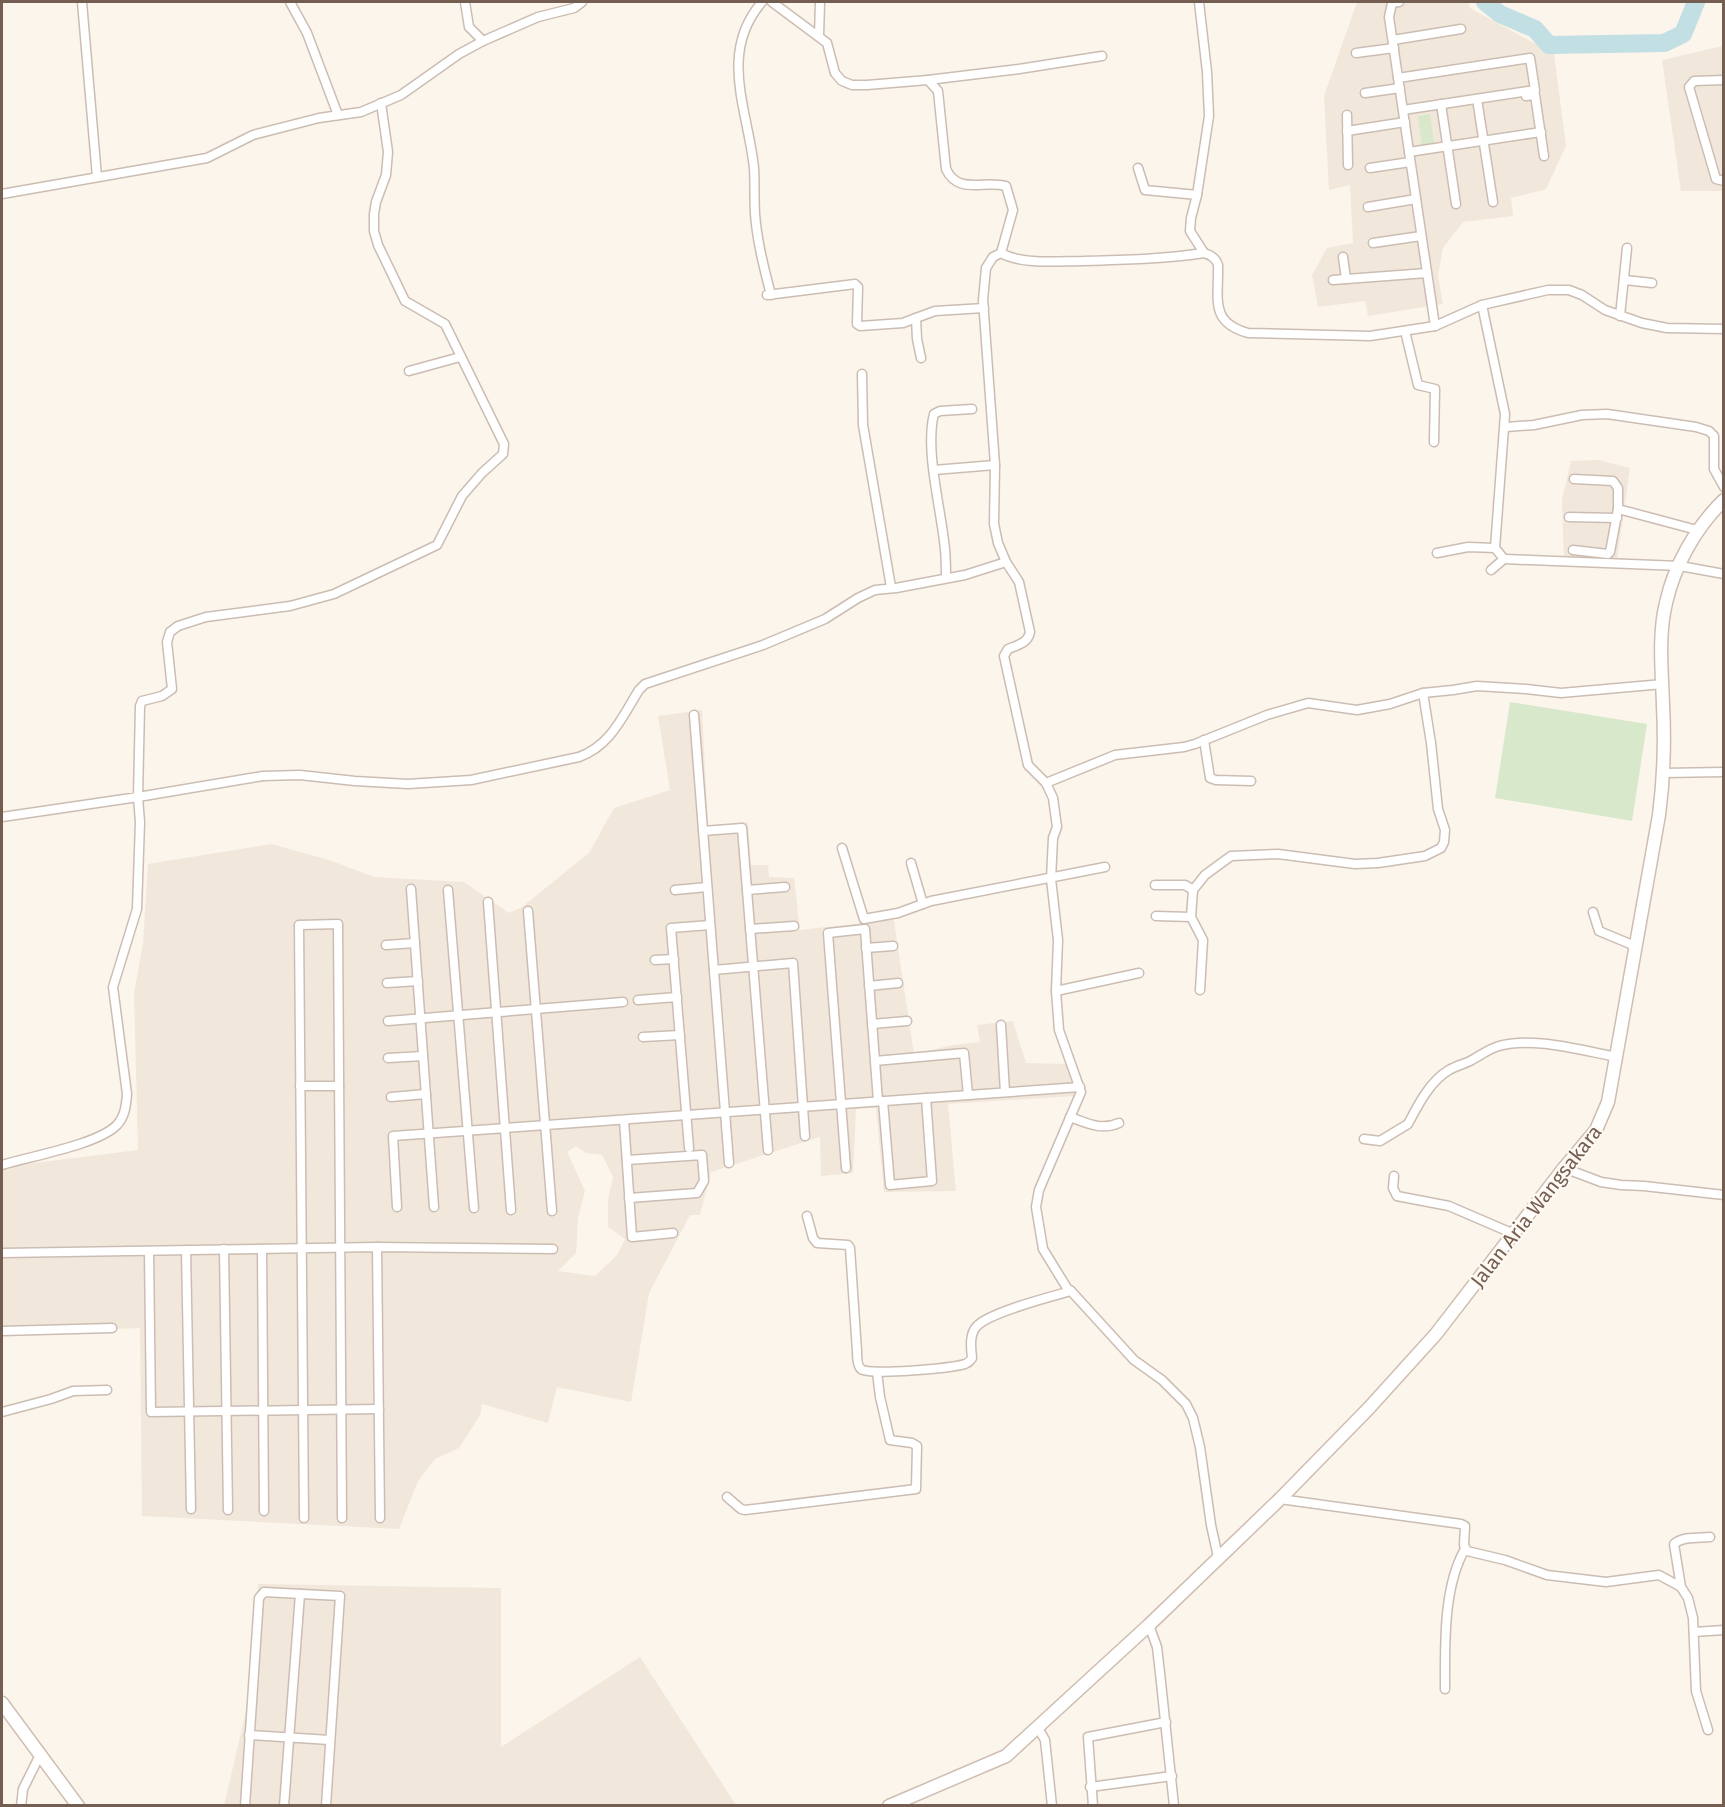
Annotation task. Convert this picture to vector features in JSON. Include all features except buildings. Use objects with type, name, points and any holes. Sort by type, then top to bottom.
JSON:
[{"type":"street","points":[[82,2],[97,177]]},
{"type":"street","points":[[290,2],[307,33],[338,115]]},
{"type":"street","points":[[465,2],[469,27],[483,41]]},
{"type":"street","points":[[2,194],[207,158],[253,135],[319,118],[361,112],[401,94],[459,54],[483,41],[538,17],[574,8],[582,2]]},
{"type":"street","points":[[762,2],[751,15],[744,30],[738,58],[742,105],[754,165],[758,240],[768,295],[855,284],[858,287],[857,320],[860,326],[903,323],[935,311],[984,308]]},
{"type":"street","points":[[772,2],[827,43],[835,73],[842,81],[852,85],[928,80],[1102,56]]},
{"type":"street","points":[[819,36],[820,2]]},
{"type":"street","points":[[1199,2],[1207,72],[1209,116],[1190,231],[1204,254]]},
{"type":"street","points":[[1399,2],[1392,3],[1389,17],[1435,326]]},
{"type":"street","points":[[1356,53],[1461,30]]},
{"type":"street","points":[[1398,78],[1530,58],[1534,90],[1477,101]]},
{"type":"street","points":[[928,80],[938,91],[946,169],[949,177],[960,184],[1006,186],[1013,210],[1000,254]]},
{"type":"street","points":[[1724,80],[1694,81],[1689,87],[1716,179],[1724,181]]},
{"type":"street","points":[[1365,93],[1400,88]]},
{"type":"street","points":[[1347,131],[1442,106],[1535,94],[1544,156]]},
{"type":"street","points":[[1477,101],[1493,202]]},
{"type":"street","points":[[2,1165],[98,1138],[117,1125],[125,1112],[127,1094],[113,987],[137,909],[140,706],[142,701],[162,696],[172,689],[168,636],[173,629],[206,617],[290,606],[334,594],[437,544],[462,496],[504,454],[504,444],[445,324],[405,302],[378,245],[374,231],[374,214],[386,175],[388,152],[381,103]]},
{"type":"street","points":[[1442,106],[1456,204]]},
{"type":"street","points":[[1347,115],[1348,165]]},
{"type":"street","points":[[1409,152],[1541,132]]},
{"type":"street","points":[[1370,168],[1410,162]]},
{"type":"street","points":[[1138,168],[1145,190],[1197,195]]},
{"type":"street","points":[[1368,207],[1416,199]]},
{"type":"street","points":[[1373,243],[1421,236]]},
{"type":"street","points":[[1620,316],[1627,248]]},
{"type":"street","points":[[1218,1557],[1200,1447],[1193,1418],[1186,1404],[1162,1380],[1134,1360],[1067,1288],[1043,1249],[1036,1207],[1039,1190],[1080,1096],[1080,1087],[1059,1030],[1056,991],[1058,940],[1051,879],[1053,838],[1057,827],[1053,798],[1046,783],[1028,765],[1004,656],[1006,651],[1025,642],[1030,632],[1019,582],[1006,562],[995,533],[995,465],[984,308],[986,268],[993,257],[1000,254],[1010,258],[1051,261],[1164,259],[1204,254],[1217,260],[1219,312],[1225,322],[1248,333],[1370,336],[1435,326],[1482,305],[1538,292],[1569,290],[1620,316],[1667,328],[1724,329]]},
{"type":"street","points":[[1343,257],[1346,279]]},
{"type":"street","points":[[1333,280],[1427,273]]},
{"type":"street","points":[[1624,280],[1652,284]]},
{"type":"street","points":[[1482,305],[1506,414],[1495,548],[1504,559]]},
{"type":"street","points":[[915,318],[921,358]]},
{"type":"street","points":[[1405,330],[1418,385],[1435,389],[1434,442]]},
{"type":"street","points":[[409,371],[460,357]]},
{"type":"street","points":[[862,374],[864,436],[891,587]]},
{"type":"street","points":[[946,578],[945,544],[931,432],[934,414],[940,411],[972,409]]},
{"type":"street","points":[[1506,427],[1534,425],[1582,415],[1607,414],[1696,427],[1709,431],[1714,436],[1714,469],[1724,487]]},
{"type":"street","points":[[934,470],[995,465]]},
{"type":"street","points":[[1573,550],[1608,554],[1618,514],[1618,488],[1613,481],[1574,480]]},
{"type":"street","name":"Jalan Aria Wangsakara","points":[[889,1806],[1006,1756],[1149,1625],[1280,1499],[1369,1408],[1436,1334],[1596,1130],[1604,1117],[1617,1057],[1665,773],[1663,621],[1666,602],[1697,530],[1724,500]]},
{"type":"street","points":[[1569,517],[1618,514],[1697,530]]},
{"type":"street","points":[[1437,553],[1468,547],[1495,548]]},
{"type":"street","points":[[1491,570],[1504,559],[1680,566],[1724,574]]},
{"type":"street","points":[[2,817],[263,776],[300,775],[408,784],[471,780],[579,757],[593,752],[608,739],[645,684],[763,645],[825,619],[875,590],[965,575],[1006,562]]},
{"type":"street","points":[[1046,783],[1115,755],[1184,747],[1267,715],[1308,703],[1357,710],[1390,704],[1423,693],[1477,686],[1526,688],[1561,693],[1663,684]]},
{"type":"street","points":[[1200,990],[1203,940],[1191,917],[1193,890],[1205,875],[1231,856],[1278,854],[1355,864],[1425,856],[1441,848],[1445,830],[1438,809],[1423,693]]},
{"type":"street","points":[[694,715],[729,1163]]},
{"type":"street","points":[[1204,740],[1210,778],[1251,781]]},
{"type":"street","points":[[1665,773],[1724,772]]},
{"type":"street","points":[[703,831],[742,828],[768,1150]]},
{"type":"street","points":[[842,848],[864,919],[898,913],[923,904],[1105,867]]},
{"type":"street","points":[[910,862],[923,904]]},
{"type":"street","points":[[1155,885],[1185,885],[1193,890]]},
{"type":"street","points":[[675,890],[707,887]]},
{"type":"street","points":[[747,890],[785,887]]},
{"type":"street","points":[[411,889],[434,1207]]},
{"type":"street","points":[[448,891],[474,1208]]},
{"type":"street","points":[[488,902],[511,1210]]},
{"type":"street","points":[[528,911],[552,1211]]},
{"type":"street","points":[[1593,912],[1599,931],[1635,946]]},
{"type":"street","points":[[1156,916],[1191,917]]},
{"type":"street","points":[[304,1518],[299,925],[338,924],[342,1518]]},
{"type":"street","points":[[689,1148],[671,928],[710,925]]},
{"type":"street","points":[[750,929],[794,926]]},
{"type":"street","points":[[846,1168],[828,933],[865,930],[875,1061],[890,1185],[932,1181],[926,1098]]},
{"type":"street","points":[[386,945],[415,943]]},
{"type":"street","points":[[866,948],[893,946]]},
{"type":"street","points":[[655,960],[674,959]]},
{"type":"street","points":[[714,970],[793,963],[805,1136]]},
{"type":"street","points":[[1056,991],[1139,973]]},
{"type":"street","points":[[387,983],[417,981]]},
{"type":"street","points":[[869,986],[898,983]]},
{"type":"street","points":[[638,1000],[677,997]]},
{"type":"street","points":[[388,1021],[623,1002]]},
{"type":"street","points":[[872,1024],[907,1021]]},
{"type":"street","points":[[1001,1025],[1005,1092]]},
{"type":"street","points":[[643,1037],[680,1035]]},
{"type":"street","points":[[1364,1138],[1380,1141],[1404,1128],[1430,1087],[1440,1077],[1450,1069],[1473,1060],[1500,1045],[1530,1043],[1617,1057]]},
{"type":"street","points":[[875,1061],[964,1053],[968,1095]]},
{"type":"street","points":[[388,1058],[423,1056]]},
{"type":"street","points":[[300,1086],[339,1086]]},
{"type":"street","points":[[397,1207],[393,1136],[1080,1087]]},
{"type":"street","points":[[391,1097],[426,1094]]},
{"type":"street","points":[[1070,1117],[1107,1128],[1119,1123]]},
{"type":"street","points":[[624,1120],[632,1237],[673,1233]]},
{"type":"street","points":[[627,1160],[702,1155],[704,1181],[697,1193],[629,1198]]},
{"type":"street","points":[[1564,1168],[1601,1182],[1724,1195]]},
{"type":"street","points":[[1394,1176],[1393,1188],[1397,1196],[1449,1206],[1514,1234]]},
{"type":"street","points":[[807,1216],[813,1238],[817,1243],[843,1243],[850,1248],[859,1367],[862,1370],[877,1372],[947,1367],[966,1363],[972,1358],[971,1341],[977,1325],[1010,1310],[1071,1291]]},
{"type":"street","points":[[377,1247],[380,1518]]},
{"type":"street","points":[[2,1253],[377,1247],[553,1249]]},
{"type":"street","points":[[262,1249],[264,1511]]},
{"type":"street","points":[[186,1250],[191,1509]]},
{"type":"street","points":[[224,1250],[228,1510]]},
{"type":"street","points":[[149,1251],[151,1412],[379,1409]]},
{"type":"street","points":[[2,1331],[112,1328]]},
{"type":"street","points":[[726,1497],[741,1509],[746,1510],[916,1489],[917,1446],[912,1443],[890,1440],[877,1372]]},
{"type":"street","points":[[2,1412],[73,1391],[107,1390]]},
{"type":"street","points":[[1280,1499],[1465,1526],[1465,1549],[1458,1561],[1445,1624],[1445,1689]]},
{"type":"street","points":[[1708,1730],[1696,1691],[1694,1632],[1674,1544],[1676,1540],[1710,1537]]},
{"type":"street","points":[[1465,1549],[1547,1575],[1606,1582],[1659,1575],[1682,1587]]},
{"type":"street","points":[[245,1806],[259,1598],[264,1592],[340,1596],[326,1806]]},
{"type":"street","points":[[284,1806],[300,1594]]},
{"type":"street","points":[[1149,1625],[1156,1647],[1174,1806]]},
{"type":"street","points":[[1694,1632],[1724,1630]]},
{"type":"street","points":[[2,1703],[78,1806]]},
{"type":"street","points":[[1092,1806],[1088,1737],[1166,1722]]},
{"type":"street","points":[[1038,1728],[1045,1740],[1052,1806]]},
{"type":"street","points":[[249,1736],[330,1740]]},
{"type":"street","points":[[21,1806],[23,1789],[40,1755]]},
{"type":"street","points":[[1090,1787],[1172,1776]]},
{"type":"shaded area","points":[[1357,2],[1468,2],[1470,8],[1554,54],[1566,146],[1546,189],[1511,198],[1513,216],[1463,222],[1443,248],[1438,276],[1443,304],[1368,316],[1365,301],[1318,307],[1312,275],[1327,248],[1353,243],[1350,185],[1329,190],[1324,96]]},
{"type":"shaded area","points":[[1723,46],[1723,191],[1681,191],[1662,60]]},
{"type":"shaded area","points":[[1598,460],[1630,468],[1617,560],[1564,559],[1562,500],[1571,461]]},
{"type":"shaded area","points":[[702,710],[708,826],[748,822],[751,865],[768,865],[769,877],[794,878],[800,930],[863,923],[893,915],[914,1054],[953,1045],[980,1042],[977,1025],[1013,1021],[1026,1063],[1066,1064],[1075,1096],[948,1104],[956,1191],[884,1192],[876,1108],[856,1109],[853,1173],[821,1176],[820,1137],[711,1172],[700,1215],[690,1215],[649,1293],[631,1402],[557,1387],[548,1423],[482,1404],[480,1415],[459,1448],[435,1459],[418,1481],[399,1529],[142,1516],[140,1328],[2,1333],[2,1167],[138,1150],[134,993],[143,944],[148,864],[271,844],[329,860],[374,877],[464,882],[509,913],[522,907],[589,853],[614,808],[670,790],[658,716]],"holes":[[[576,1146],[586,1153],[602,1155],[613,1177],[608,1200],[608,1227],[625,1239],[617,1255],[595,1276],[558,1271],[576,1253],[578,1218],[585,1191],[567,1152]]]},
{"type":"shaded area","points":[[258,1584],[501,1588],[501,1747],[640,1657],[736,1805],[224,1806],[249,1698]]},
{"type":"green space","points":[[1430,114],[1434,143],[1422,145],[1418,116]]},
{"type":"green space","points":[[1510,702],[1647,724],[1632,821],[1495,798]]},
{"type":"waterway","points":[[1485,2],[1500,14],[1535,29],[1549,45],[1664,43],[1683,34],[1696,2]]}]
